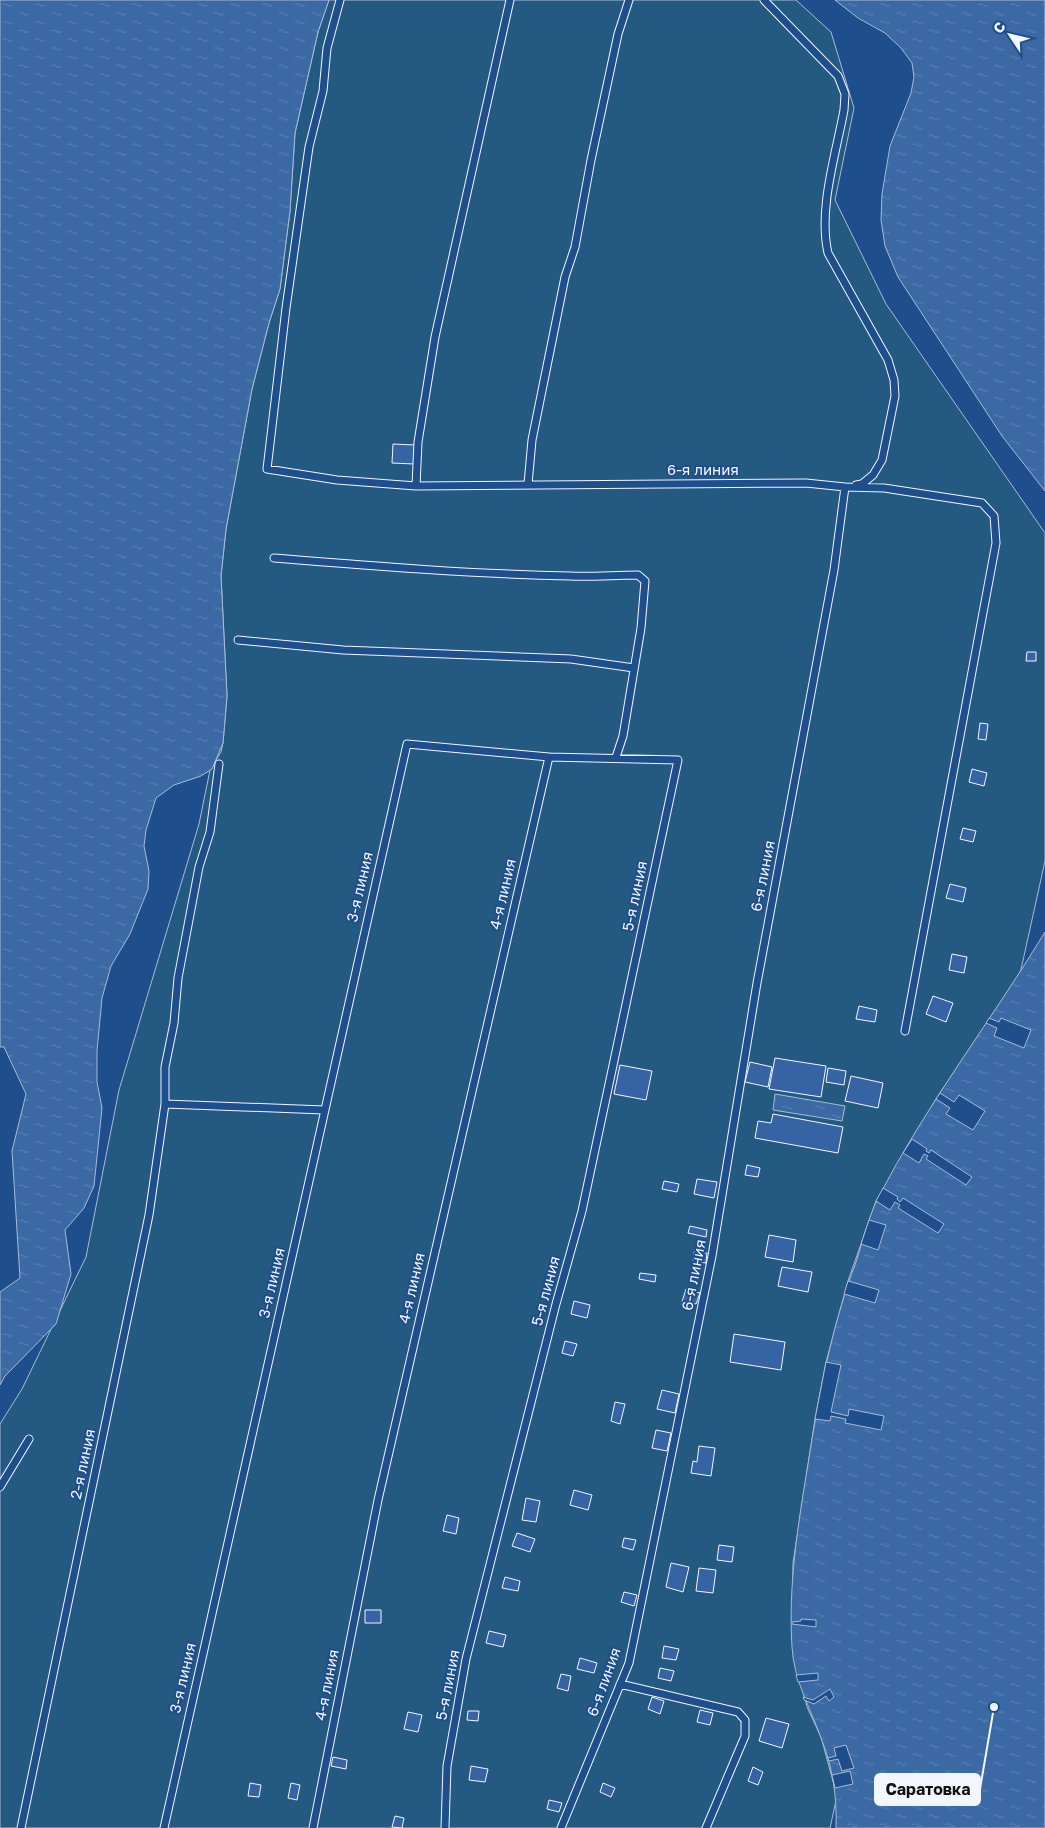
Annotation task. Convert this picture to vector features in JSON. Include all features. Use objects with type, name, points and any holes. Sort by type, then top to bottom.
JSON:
[{"type":"lane","name":"6-я линия","points":[[340,0],[327,48],[323,91],[309,147],[281,347],[267,469],[337,480],[416,486],[806,483],[845,486],[834,570],[757,983],[712,1256],[629,1662],[561,1828]]},
{"type":"lane","points":[[416,486],[418,442],[424,391],[510,0]]},
{"type":"lane","points":[[528,484],[532,440],[565,277],[575,247],[591,160],[618,34],[629,0]]},
{"type":"lane","points":[[764,0],[838,76],[845,94],[844,110],[824,218],[825,238],[828,253],[888,360],[894,380],[894,396],[882,460],[873,475],[862,484],[845,486]]},
{"type":"lane","points":[[845,486],[884,488],[982,504],[994,516],[996,543],[905,1031]]},
{"type":"lane","points":[[274,558],[388,568],[487,573],[572,576],[638,575],[645,581],[644,597],[634,668],[622,736],[616,757],[549,757]]},
{"type":"lane","points":[[238,640],[342,650],[571,659],[634,668]]},
{"type":"lane","name":"3-я линия","points":[[164,1828],[407,744],[549,757]]},
{"type":"lane","name":"4-я линия","points":[[313,1828],[384,1473],[549,757]]},
{"type":"lane","name":"5-я линия","points":[[446,1828],[447,1766],[466,1659],[556,1304],[582,1211],[678,760],[616,757]]},
{"type":"lane","name":"2-я линия","points":[[21,1828],[149,1215],[165,1104],[165,1067],[174,1023],[178,978],[199,867],[210,832],[219,764]]},
{"type":"lane","points":[[165,1104],[324,1110]]},
{"type":"lane","points":[[0,1487],[29,1439]]},
{"type":"lane","points":[[620,1684],[738,1712],[745,1720],[744,1736],[706,1828]]},
{"type":"shaded area","points":[[329,0],[796,0],[831,32],[854,108],[835,200],[886,304],[1045,533],[1045,861],[1020,974],[936,1099],[876,1201],[848,1281],[826,1362],[815,1419],[793,1563],[792,1637],[807,1707],[821,1737],[837,1796],[830,1828],[0,1828],[0,1424],[22,1389],[86,1257],[119,1090],[199,824],[210,770],[221,752],[227,696],[221,576],[226,529],[252,389],[280,289],[290,211],[295,133],[318,32]]},
{"type":"water","points":[[0,0],[329,0],[318,32],[295,133],[290,211],[280,289],[252,389],[226,529],[221,576],[227,696],[223,743],[212,769],[201,776],[174,785],[156,798],[146,830],[144,846],[149,871],[148,889],[130,934],[111,966],[102,998],[97,1051],[97,1082],[102,1108],[94,1186],[84,1208],[65,1230],[71,1274],[56,1324],[5,1376],[0,1385],[0,1292],[20,1278],[12,1151],[26,1094],[4,1047],[0,1047]]},
{"type":"water","points":[[835,0],[1045,0],[1045,491],[1002,436],[898,277],[885,246],[881,220],[882,194],[890,146],[911,93],[914,77],[912,63],[901,48],[885,33],[858,18]]},
{"type":"water","points":[[1045,932],[1045,1828],[836,1828],[835,1793],[831,1771],[825,1749],[796,1671],[793,1659],[791,1624],[797,1532],[821,1387],[839,1312],[874,1206],[938,1096]]},
{"type":"water","points":[[775,1094],[845,1106],[842,1121],[773,1110]]},
{"type":"pier","points":[[989,1018],[999,1022],[1001,1018],[1031,1030],[1024,1048],[994,1036],[997,1028],[986,1023]]},
{"type":"pier","points":[[940,1093],[954,1102],[959,1095],[985,1111],[973,1130],[946,1114],[950,1108],[936,1099]]},
{"type":"pier","points":[[912,1139],[927,1149],[926,1151],[929,1153],[931,1150],[972,1177],[966,1185],[926,1159],[928,1156],[924,1154],[919,1163],[903,1153]]},
{"type":"pier","points":[[883,1188],[898,1197],[897,1199],[900,1202],[903,1198],[944,1224],[938,1233],[898,1208],[900,1205],[895,1202],[890,1210],[876,1201]]},
{"type":"pier","points":[[869,1220],[886,1225],[878,1250],[861,1244]]},
{"type":"pier","points":[[848,1281],[879,1290],[875,1303],[844,1294]]},
{"type":"pier","points":[[826,1362],[841,1365],[831,1412],[848,1416],[849,1409],[884,1416],[881,1430],[845,1423],[846,1419],[831,1416],[830,1421],[815,1419]]},
{"type":"pier","points":[[801,1619],[816,1620],[816,1627],[792,1624],[792,1622],[801,1621]]},
{"type":"pier","points":[[818,1673],[818,1680],[798,1682],[796,1675]]},
{"type":"pier","points":[[830,1689],[834,1697],[829,1701],[826,1696],[814,1704],[804,1700],[803,1697],[813,1700]]},
{"type":"pier","points":[[846,1745],[854,1768],[842,1771],[838,1759],[829,1761],[828,1758],[836,1756],[834,1748]]},
{"type":"pier","points":[[850,1771],[853,1784],[835,1788],[832,1775]]},
{"type":"building","points":[[393,444],[415,445],[414,464],[392,463]]},
{"type":"building","points":[[1027,652],[1036,652],[1036,661],[1026,661]]},
{"type":"building","points":[[980,723],[988,724],[986,740],[978,739]]},
{"type":"building","points":[[972,769],[987,773],[984,786],[969,782]]},
{"type":"building","points":[[963,828],[976,831],[973,842],[960,839]]},
{"type":"building","points":[[950,884],[966,888],[963,902],[946,898]]},
{"type":"building","points":[[952,954],[967,957],[964,973],[949,970]]},
{"type":"building","points":[[933,996],[953,1003],[946,1022],[926,1014]]},
{"type":"building","points":[[859,1006],[877,1010],[875,1022],[856,1019]]},
{"type":"building","points":[[775,1058],[826,1066],[821,1097],[769,1089]]},
{"type":"building","points":[[750,1062],[772,1067],[768,1087],[745,1082]]},
{"type":"building","points":[[620,1065],[652,1071],[646,1100],[614,1094]]},
{"type":"building","points":[[828,1068],[846,1071],[844,1085],[826,1082]]},
{"type":"building","points":[[851,1076],[883,1083],[878,1108],[845,1101]]},
{"type":"building","points":[[773,1114],[843,1127],[838,1153],[755,1138],[758,1121],[771,1123]]},
{"type":"building","points":[[747,1165],[760,1168],[758,1177],[745,1175]]},
{"type":"building","points":[[697,1179],[717,1182],[714,1198],[694,1194]]},
{"type":"building","points":[[664,1181],[679,1184],[677,1192],[662,1189]]},
{"type":"building","points":[[690,1226],[707,1230],[706,1237],[688,1233]]},
{"type":"building","points":[[769,1235],[796,1240],[793,1262],[765,1257]]},
{"type":"building","points":[[694,1252],[707,1253],[706,1263],[693,1261]]},
{"type":"building","points":[[782,1267],[812,1272],[808,1292],[778,1286]]},
{"type":"building","points":[[640,1273],[656,1275],[655,1282],[639,1279]]},
{"type":"building","points":[[686,1289],[700,1293],[696,1304],[692,1303],[691,1307],[681,1305]]},
{"type":"building","points":[[574,1301],[590,1305],[587,1318],[571,1314]]},
{"type":"building","points":[[734,1334],[785,1342],[781,1370],[730,1362]]},
{"type":"building","points":[[565,1341],[577,1344],[573,1356],[562,1353]]},
{"type":"building","points":[[662,1390],[679,1394],[675,1413],[657,1409]]},
{"type":"building","points":[[615,1402],[625,1404],[620,1424],[611,1421]]},
{"type":"building","points":[[656,1430],[671,1433],[667,1451],[652,1448]]},
{"type":"building","points":[[699,1446],[715,1448],[711,1476],[691,1473],[693,1461],[697,1462]]},
{"type":"building","points":[[574,1490],[592,1495],[588,1510],[570,1505]]},
{"type":"building","points":[[526,1498],[540,1501],[536,1522],[522,1520]]},
{"type":"building","points":[[447,1515],[459,1518],[456,1534],[443,1531]]},
{"type":"building","points":[[517,1533],[535,1539],[530,1552],[512,1546]]},
{"type":"building","points":[[624,1538],[636,1540],[633,1550],[622,1547]]},
{"type":"building","points":[[719,1545],[734,1547],[732,1562],[717,1560]]},
{"type":"building","points":[[671,1563],[689,1567],[683,1592],[666,1587]]},
{"type":"building","points":[[699,1568],[716,1570],[713,1593],[696,1591]]},
{"type":"building","points":[[505,1577],[520,1581],[518,1591],[502,1588]]},
{"type":"building","points":[[624,1592],[637,1595],[634,1606],[621,1602]]},
{"type":"building","points":[[365,1610],[381,1610],[381,1623],[365,1623]]},
{"type":"building","points":[[489,1631],[506,1635],[503,1647],[486,1643]]},
{"type":"building","points":[[664,1646],[679,1649],[676,1660],[662,1658]]},
{"type":"building","points":[[580,1658],[597,1663],[594,1673],[577,1669]]},
{"type":"building","points":[[660,1668],[674,1671],[671,1681],[658,1678]]},
{"type":"building","points":[[561,1674],[571,1676],[568,1691],[557,1688]]},
{"type":"building","points":[[652,1697],[664,1701],[660,1714],[648,1709]]},
{"type":"building","points":[[700,1710],[713,1713],[710,1725],[697,1722]]},
{"type":"building","points":[[468,1711],[479,1711],[478,1721],[467,1720]]},
{"type":"building","points":[[408,1712],[422,1715],[418,1732],[404,1729]]},
{"type":"building","points":[[766,1718],[789,1724],[782,1748],[759,1741]]},
{"type":"building","points":[[333,1757],[347,1760],[346,1769],[331,1766]]},
{"type":"building","points":[[471,1766],[488,1769],[485,1782],[469,1780]]},
{"type":"building","points":[[753,1767],[763,1772],[758,1785],[748,1781]]},
{"type":"building","points":[[250,1783],[261,1785],[259,1797],[248,1796]]},
{"type":"building","points":[[291,1783],[300,1785],[297,1800],[288,1798]]},
{"type":"building","points":[[603,1783],[615,1788],[611,1797],[600,1792]]},
{"type":"building","points":[[549,1800],[562,1803],[559,1812],[547,1809]]},
{"type":"building","points":[[395,1816],[404,1818],[402,1828],[392,1827]]},
{"type":"place","name":"Саратовка","points":[[994,1707]]}]
